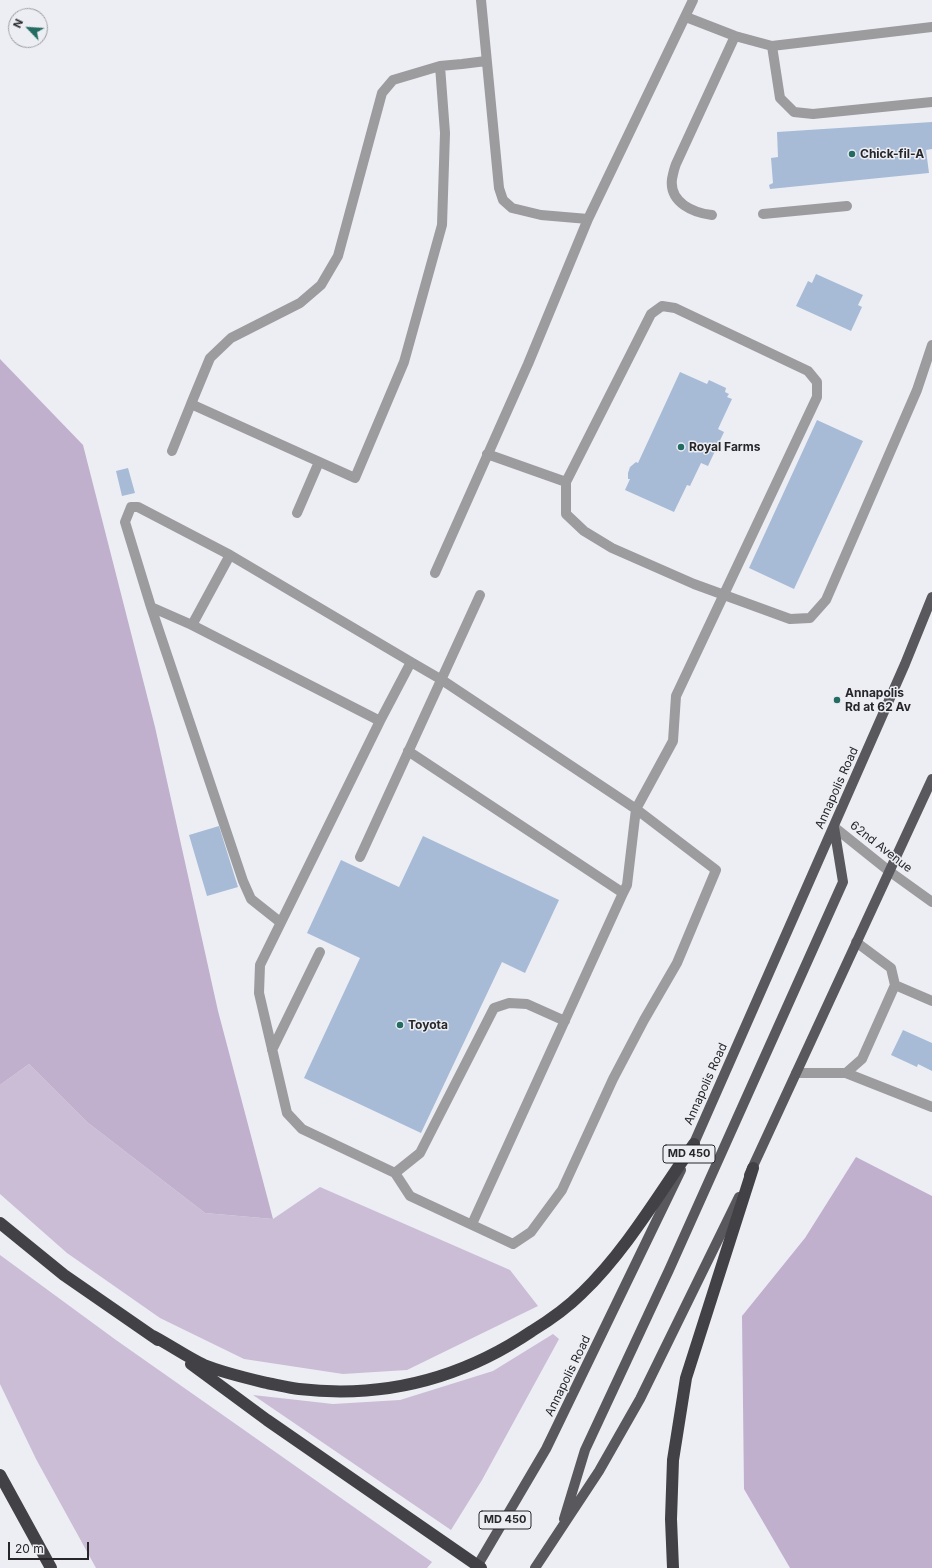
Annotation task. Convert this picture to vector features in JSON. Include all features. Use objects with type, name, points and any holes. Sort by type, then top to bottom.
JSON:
[{"type":"highway","points":[[153,1336],[204,1364],[246,1378],[299,1389],[345,1392],[379,1390],[419,1383],[460,1370],[507,1348],[552,1318],[582,1294],[614,1258],[694,1144]]},
{"type":"highway","points":[[673,1568],[670,1519],[673,1460],[686,1378],[752,1168]]},
{"type":"highway","points":[[0,1223],[64,1276],[153,1336],[267,1420],[478,1567]]},
{"type":"highway","points":[[0,1475],[51,1568]]},
{"type":"main road","name":"Annapolis Road","points":[[478,1567],[546,1449],[694,1144],[905,664],[932,597]]},
{"type":"main road","points":[[535,1568],[599,1471],[640,1399],[729,1218],[888,871],[932,779]]},
{"type":"main road","points":[[559,1532],[585,1450],[692,1220],[843,882],[834,826]]},
{"type":"street","points":[[481,0],[499,188],[503,200],[512,208],[541,214],[588,218]]},
{"type":"street","points":[[435,573],[528,364],[588,218],[693,0]]},
{"type":"street","points":[[686,17],[735,36],[772,46],[932,27]]},
{"type":"street","points":[[712,215],[701,214],[682,205],[673,189],[672,181],[676,164],[735,36]]},
{"type":"street","points":[[772,46],[780,98],[794,112],[813,114],[932,102]]},
{"type":"street","points":[[172,451],[210,358],[231,338],[300,303],[320,285],[338,256],[382,93],[393,80],[440,66],[486,61]]},
{"type":"street","points":[[191,404],[355,478],[404,362],[442,225],[445,133],[440,66]]},
{"type":"street","points":[[763,214],[847,206]]},
{"type":"street","points":[[472,1224],[627,885],[636,809],[673,741],[676,696],[725,595],[817,397],[817,382],[808,371],[675,308],[662,306],[651,314],[566,482],[566,514],[584,531],[612,548],[694,584],[725,595],[790,619],[810,618],[826,600],[916,390],[932,344]]},
{"type":"street","points":[[488,454],[566,482]]},
{"type":"street","points":[[297,512],[319,462]]},
{"type":"street","points":[[280,922],[251,899],[243,881],[151,607],[125,522],[131,507],[138,507],[230,555],[442,680],[636,809],[716,870],[677,964],[644,1020],[613,1080],[562,1190],[531,1232],[513,1244],[410,1196],[395,1173],[302,1129],[287,1113],[259,994],[260,965],[380,721],[411,662]]},
{"type":"street","points":[[192,625],[230,555]]},
{"type":"street","points":[[360,857],[480,595]]},
{"type":"street","points":[[151,607],[192,625],[380,721]]},
{"type":"street","points":[[408,751],[623,893]]},
{"type":"street","name":"62nd Avenue","points":[[834,826],[888,871],[932,902]]},
{"type":"street","points":[[846,1073],[862,1059],[895,985],[891,968],[856,942]]},
{"type":"street","points":[[272,1050],[320,952]]},
{"type":"street","points":[[895,985],[932,1000]]},
{"type":"street","points":[[395,1173],[420,1153],[494,1008],[510,1003],[527,1004],[565,1020]]},
{"type":"street","points":[[796,1073],[846,1073],[932,1107]]},
{"type":"shaded area","points":[[0,359],[83,445],[155,727],[218,1011],[273,1219],[205,1213],[87,1122],[29,1064],[0,1085]]},
{"type":"shaded area","points":[[29,1064],[87,1122],[205,1213],[273,1219],[320,1187],[510,1270],[538,1306],[407,1370],[343,1374],[244,1359],[160,1318],[67,1253],[0,1194],[0,1085]]},
{"type":"shaded area","points":[[856,1157],[932,1196],[932,1568],[790,1568],[744,1489],[742,1316],[805,1238]]},
{"type":"shaded area","points":[[0,1255],[116,1340],[432,1562],[427,1568],[96,1568],[36,1459],[0,1384]]},
{"type":"shaded area","points":[[553,1334],[559,1339],[482,1480],[451,1530],[253,1395],[333,1404],[400,1400],[493,1371]]},
{"type":"building","name":"Chick-fil-A","points":[[932,122],[932,149],[926,150],[929,173],[770,189],[769,185],[773,183],[771,158],[778,157],[777,132]]},
{"type":"building","points":[[816,274],[863,295],[858,305],[862,307],[851,331],[796,306],[808,281],[812,283]]},
{"type":"building","name":"Royal Farms","points":[[680,372],[707,384],[709,380],[726,388],[725,392],[729,394],[727,397],[732,399],[718,429],[724,432],[708,466],[701,463],[690,486],[687,485],[674,512],[625,490],[630,479],[628,479],[628,473],[630,467],[636,462],[638,463]]},
{"type":"building","points":[[817,420],[863,441],[794,589],[749,568]]},
{"type":"building","points":[[128,468],[135,493],[122,496],[116,471]]},
{"type":"building","points":[[219,826],[238,887],[207,896],[189,835]]},
{"type":"building","name":"Toyota","points":[[423,836],[559,900],[525,973],[502,962],[421,1133],[304,1078],[360,958],[307,933],[341,860],[399,887]]},
{"type":"building","points":[[903,1030],[932,1043],[932,1071],[918,1064],[917,1067],[891,1055]]},
{"type":"place","name":"Chick-fil-A","points":[[852,154]]},
{"type":"place","name":"Royal Farms","points":[[681,447]]},
{"type":"place","name":"Annapolis Rd at 62 Av","points":[[837,700]]},
{"type":"place","name":"Toyota","points":[[400,1025]]}]
